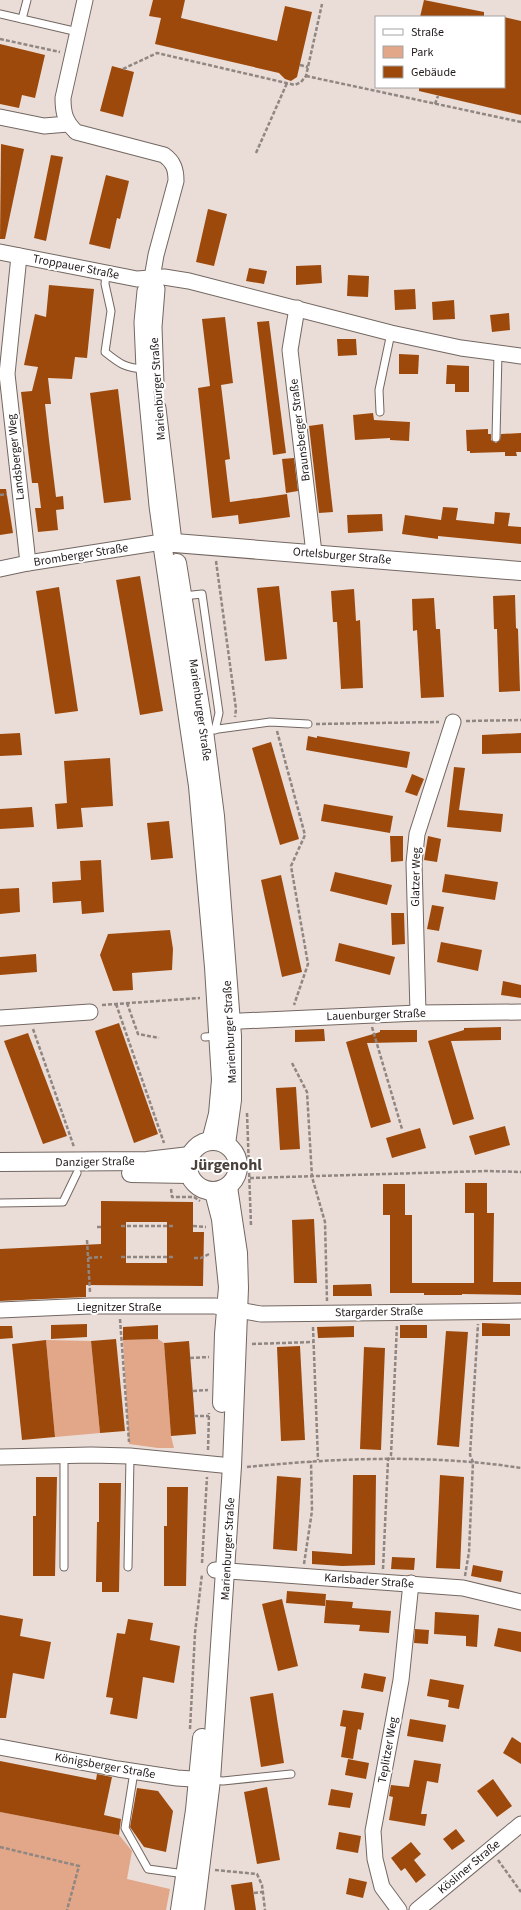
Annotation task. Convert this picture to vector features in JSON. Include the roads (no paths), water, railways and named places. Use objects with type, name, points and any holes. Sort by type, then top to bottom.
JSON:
[{"type":"street","points":[[0,117],[44,126],[68,124],[63,114],[63,98],[85,0]]},
{"type":"street","name":"Marienburger Straße","points":[[68,124],[76,132],[154,151],[164,155],[173,163],[176,172],[176,181],[156,255],[152,278],[145,291],[142,322],[150,369],[168,542],[203,732]]},
{"type":"street","name":"Troppauer Straße","points":[[0,252],[137,279],[152,278]]},
{"type":"street","name":"Landsberger Weg","points":[[19,256],[7,374],[28,563]]},
{"type":"street","points":[[152,278],[164,277],[189,281],[391,332],[461,348],[521,356]]},
{"type":"street","name":"Braunsberger Straße","points":[[297,308],[290,350],[314,553]]},
{"type":"street","name":"Marienburger Straße","points":[[168,542],[183,596],[203,732],[205,863],[221,1031],[232,1100],[218,1142]]},
{"type":"street","name":"Bromberger Straße","points":[[0,570],[28,563],[168,542]]},
{"type":"street","name":"Ortelsburger Straße","points":[[168,542],[214,544],[521,571]]},
{"type":"street","name":"Glatzer Weg","points":[[418,1013],[414,863],[417,834],[453,722]]},
{"type":"street","points":[[0,1018],[90,1012]]},
{"type":"street","name":"Lauenburger Straße","points":[[221,1031],[290,1019],[418,1013],[521,1012]]},
{"type":"street","points":[[218,1142],[232,1148],[239,1162],[237,1176],[215,1194],[198,1186],[189,1174],[190,1156],[198,1146],[218,1142]]},
{"type":"street","name":"Danziger Straße","points":[[0,1162],[147,1161],[190,1156]]},
{"type":"street","name":"Danziger Straße","points":[[0,1175],[77,1173],[189,1174]]},
{"type":"street","name":"Marienburger Straße","points":[[195,1910],[205,1780],[211,1570],[232,1310],[228,1287],[226,1254],[221,1219],[215,1194]]},
{"type":"street","name":"Liegnitzer Straße","points":[[0,1310],[90,1306],[215,1306],[232,1310]]},
{"type":"street","name":"Stargarder Straße","points":[[232,1310],[261,1314],[479,1310],[521,1311]]},
{"type":"street","points":[[0,1457],[64,1454],[130,1456],[220,1466]]},
{"type":"street","name":"Karlsbader Straße","points":[[211,1570],[383,1581],[463,1588],[521,1602]]},
{"type":"street","name":"Teplitzer Weg","points":[[399,1910],[382,1887],[375,1859],[373,1831],[401,1680],[411,1583]]},
{"type":"street","name":"Königsberger Straße","points":[[0,1747],[134,1772],[205,1780]]},
{"type":"street","name":"Marienburger Straße","points":[[180,1910],[205,1780]]},
{"type":"street","name":"Kösliner Straße","points":[[418,1910],[521,1824]]},
{"type":"lane","points":[[22,19],[26,0]]},
{"type":"lane","points":[[0,14],[78,32]]},
{"type":"lane","points":[[106,273],[105,284],[111,311],[105,352],[121,365],[131,368],[150,369]]},
{"type":"lane","points":[[380,412],[379,390],[391,332]]},
{"type":"lane","points":[[496,438],[498,354]]},
{"type":"lane","points":[[203,732],[275,722],[308,724]]},
{"type":"lane","points":[[0,1204],[63,1202],[77,1173]]},
{"type":"lane","points":[[64,1454],[64,1566]]},
{"type":"lane","points":[[128,1568],[130,1456]]},
{"type":"lane","points":[[134,1772],[125,1828],[148,1869],[186,1874]]},
{"type":"lane","points":[[205,1780],[224,1781],[291,1774]]},
{"type":"district","name":"Jürgenohl","points":[[226,1165]]}]
